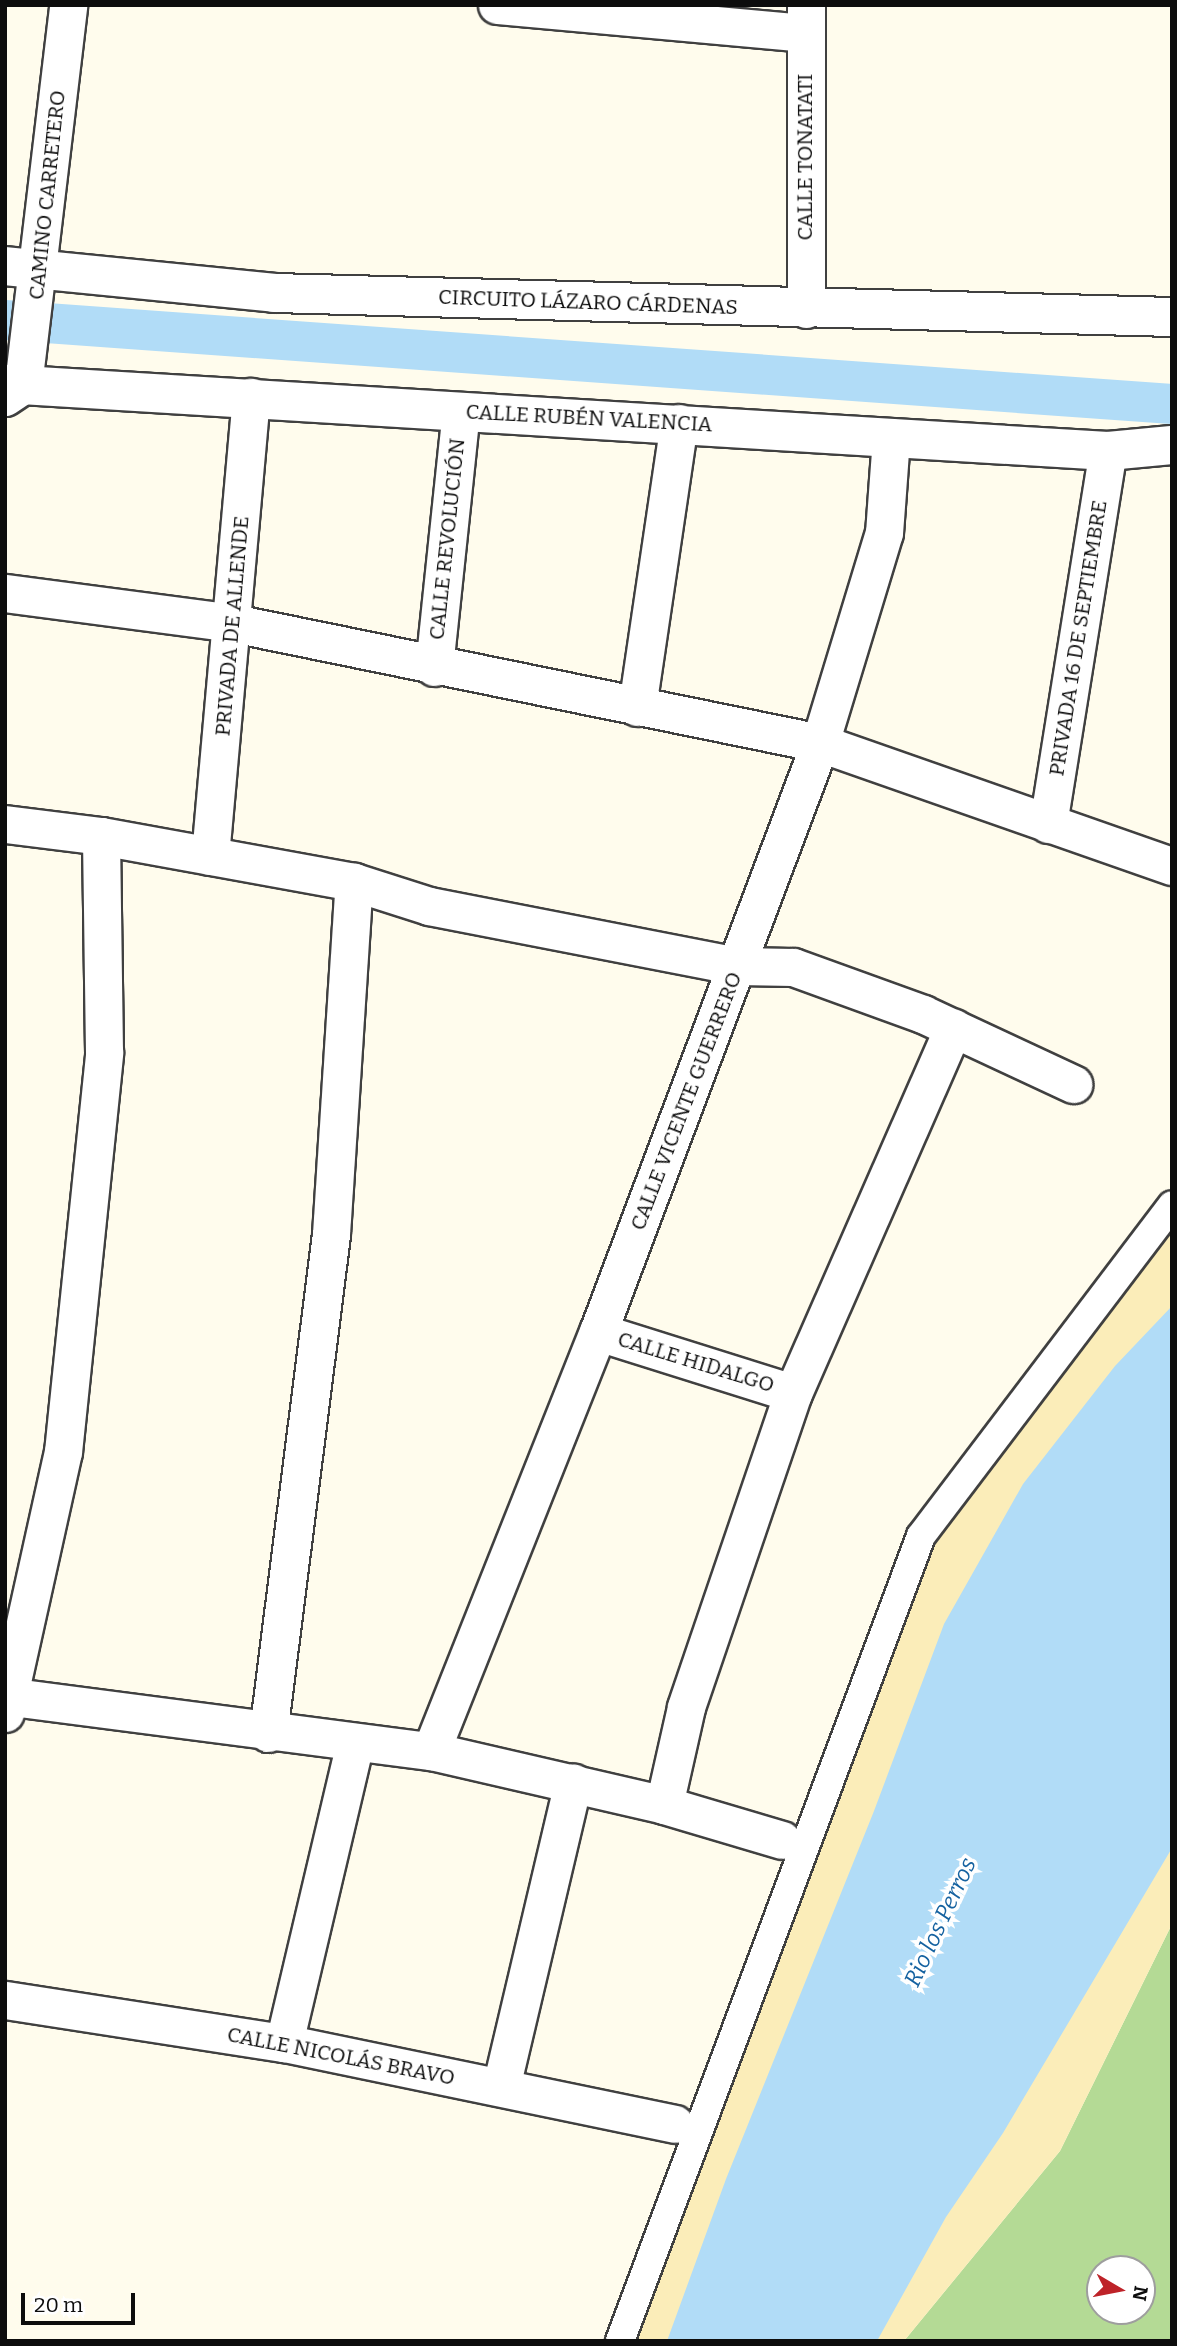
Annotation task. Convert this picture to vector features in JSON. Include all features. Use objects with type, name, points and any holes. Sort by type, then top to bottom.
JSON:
[{"type":"street","name":"CAMINO CARRETERO","points":[[15,383],[28,274],[68,5]]},
{"type":"street","points":[[496,5],[806,19]]},
{"type":"street","name":"CALLE TONATATI","points":[[806,19],[806,309]]},
{"type":"street","name":"CIRCUITO LÁZARO CÁRDENAS","points":[[28,274],[274,293],[1172,317]]},
{"type":"street","name":"CALLE RUBÉN VALENCIA","points":[[15,383],[1108,451],[1172,446]]},
{"type":"street","name":"PRIVADA DE ALLENDE","points":[[210,856],[233,623],[251,397]]},
{"type":"street","name":"CALLE REVOLUCIÓN","points":[[434,667],[461,411]]},
{"type":"street","points":[[637,707],[678,423]]},
{"type":"street","name":"CALLE VICENTE GUERRERO","points":[[431,1751],[598,1332],[820,743],[884,533],[891,437]]},
{"type":"street","name":"PRIVADA 16 DE SEPTIEMBRE","points":[[1048,824],[1108,451]]},
{"type":"street","points":[[5,593],[233,623],[434,667],[820,743],[1172,866]]},
{"type":"street","points":[[5,824],[101,836],[354,882],[429,906],[738,966],[793,967],[953,1028],[1073,1084]]},
{"type":"street","points":[[101,836],[104,1052],[63,1452],[7,1701],[431,1751],[664,1804],[782,1840]]},
{"type":"street","points":[[268,1733],[331,1234],[354,882]]},
{"type":"street","points":[[664,1804],[686,1707],[793,1393],[953,1028]]},
{"type":"street","points":[[620,2341],[921,1536],[1172,1205]]},
{"type":"street","name":"CALLE HIDALGO","points":[[598,1332],[793,1393]]},
{"type":"street","points":[[284,2043],[355,1742]]},
{"type":"street","points":[[501,2087],[573,1782]]},
{"type":"street","name":"CALLE NICOLÁS BRAVO","points":[[5,2000],[284,2043],[675,2124]]},
{"type":"green space","points":[[1172,1924],[1172,2341],[904,2341],[1060,2151]]},
{"type":"sand","points":[[1172,1205],[1172,1924],[1060,2151],[904,2341],[620,2341],[921,1536]]},
{"type":"water","name":"Rio los Perros","points":[[1172,1306],[1172,1848],[1003,2133],[946,2217],[877,2341],[667,2341],[726,2179],[874,1811],[944,1624],[1023,1484],[1115,1366]]},
{"type":"waterway","points":[[5,320],[1172,404]]}]
